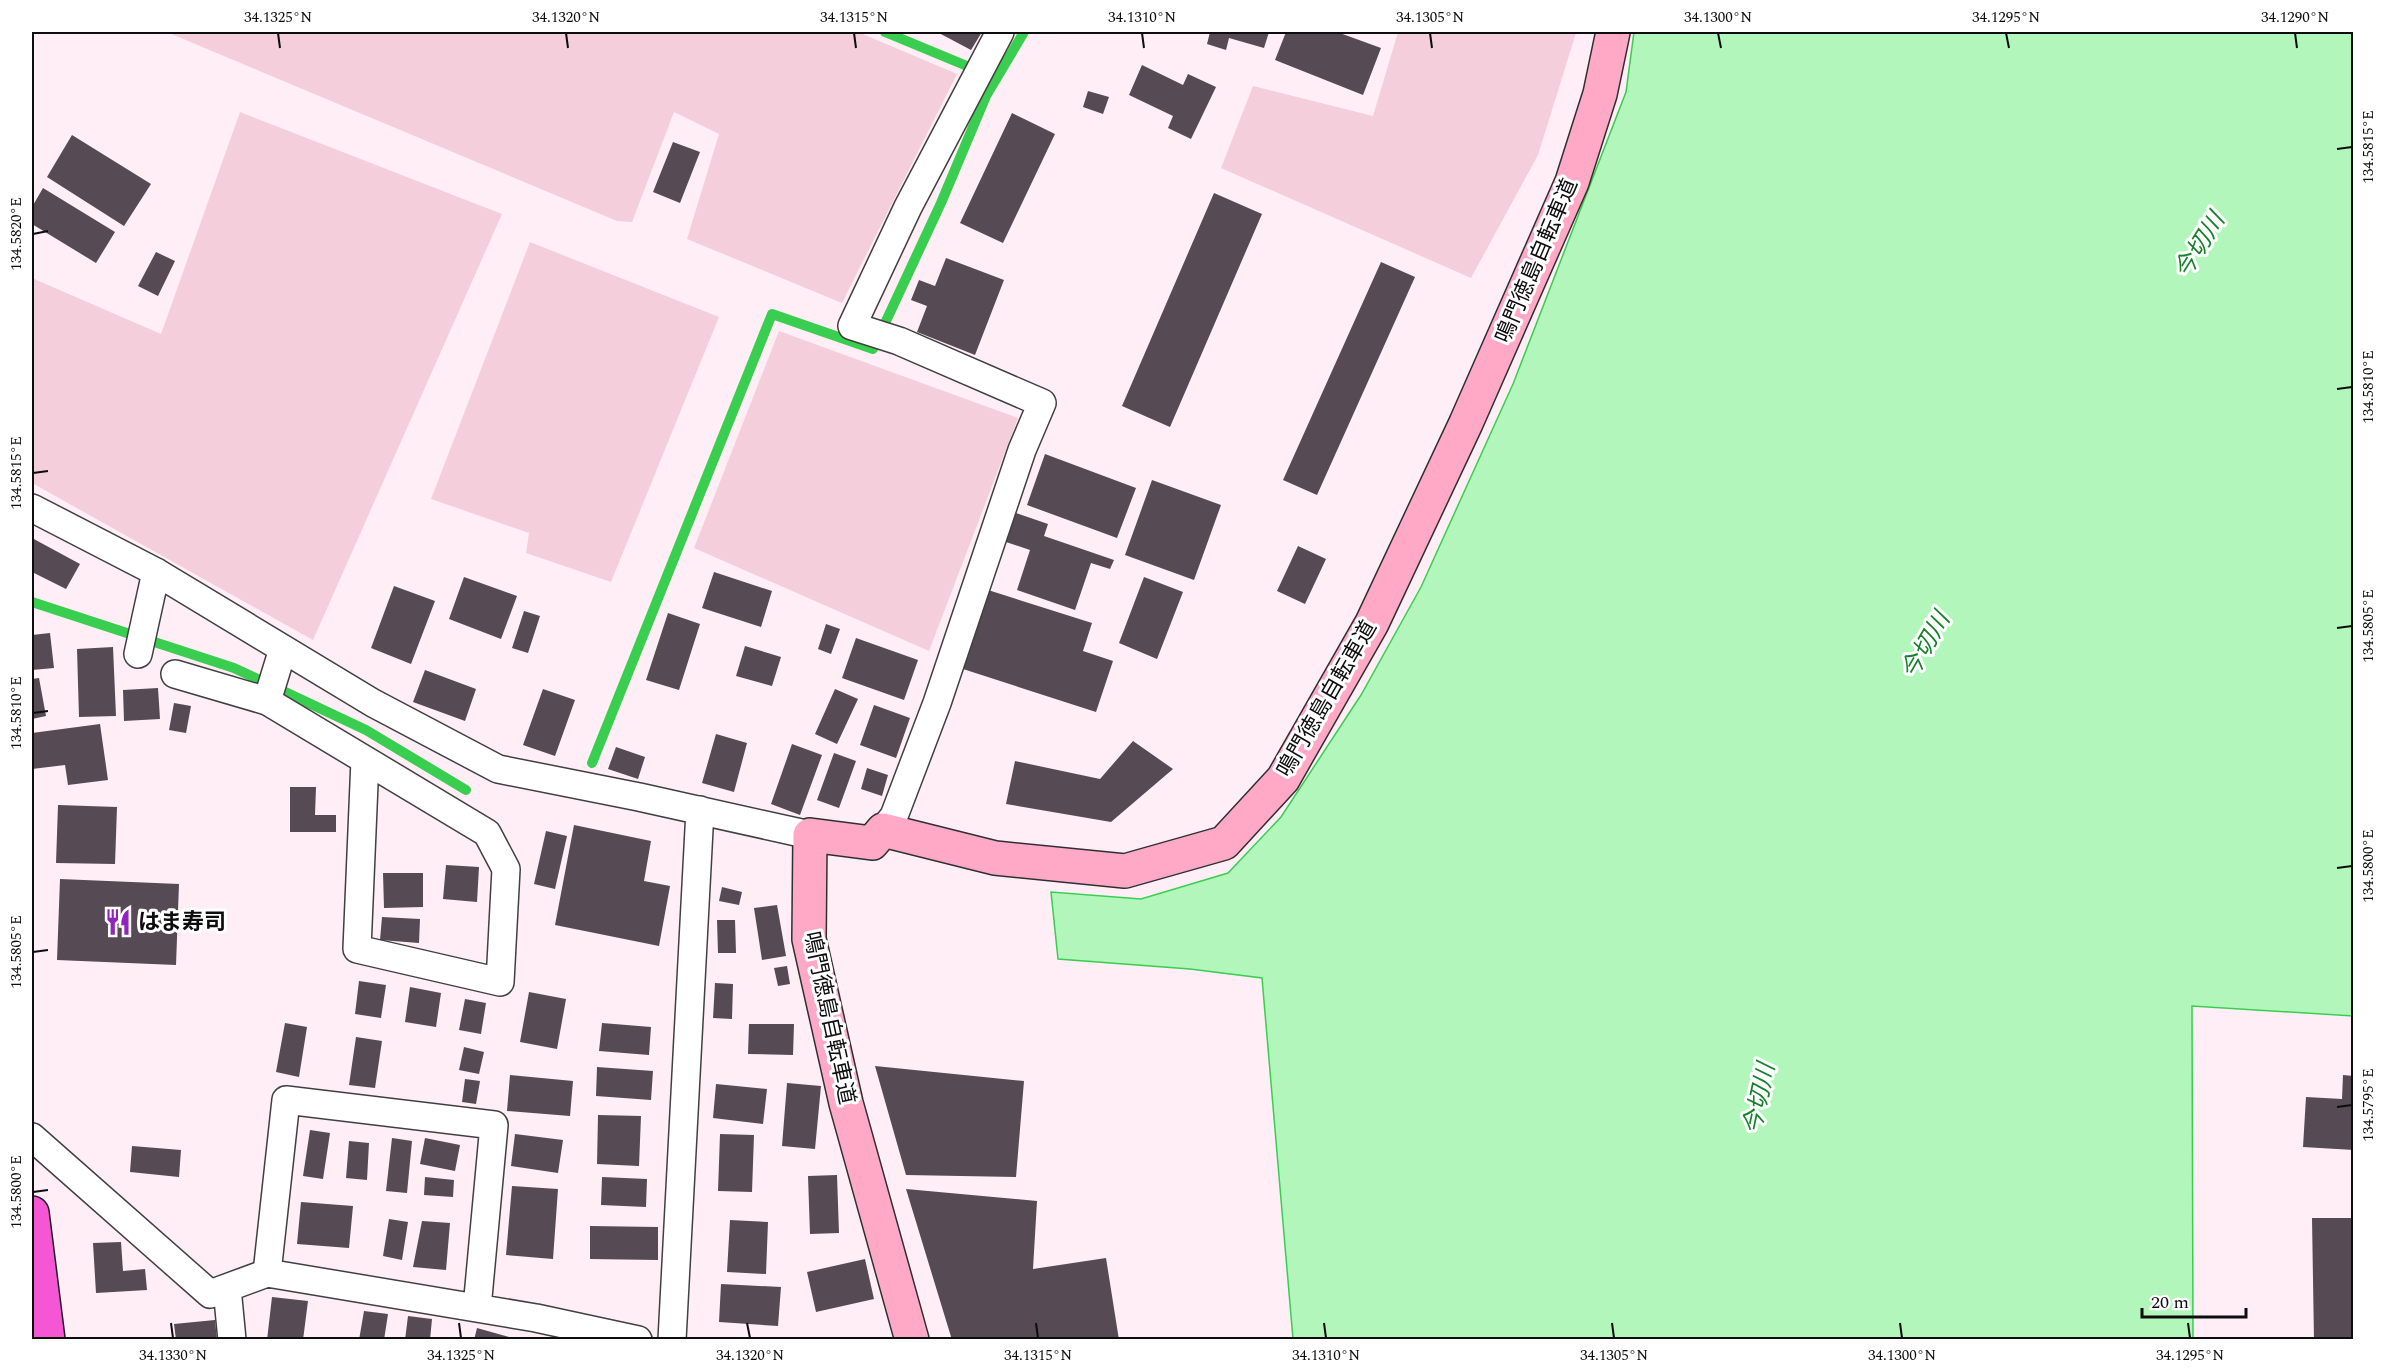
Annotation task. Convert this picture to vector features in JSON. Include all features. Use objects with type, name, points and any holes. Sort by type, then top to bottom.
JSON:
[{"type":"highway","points":[[32,1213],[48,1340]]},
{"type":"main road","name":"鳴門徳島自転車道","points":[[883,830],[995,858],[1125,871],[1224,843],[1283,779],[1372,623],[1471,412],[1572,182],[1600,94],[1613,32]]},
{"type":"main road","points":[[810,835],[872,843],[883,830]]},
{"type":"main road","name":"鳴門徳島自転車道","points":[[810,835],[809,939],[849,1114],[912,1340]]},
{"type":"street","points":[[883,830],[894,816],[937,703],[1022,450],[1042,403],[899,341],[852,326],[908,207],[1000,32]]},
{"type":"street","points":[[32,508],[156,572],[373,703],[498,769],[810,835]]},
{"type":"street","points":[[138,654],[156,572]]},
{"type":"street","points":[[267,701],[283,649]]},
{"type":"street","points":[[175,674],[267,701],[487,833],[506,870],[500,982],[357,949],[365,760]]},
{"type":"street","points":[[672,1340],[700,810]]},
{"type":"street","points":[[267,1273],[286,1100],[494,1125],[477,1308]]},
{"type":"street","points":[[32,1137],[210,1294],[267,1273],[477,1308],[638,1340]]},
{"type":"street","points":[[227,1288],[232,1340]]},
{"type":"shaded area","points":[[170,32],[858,32],[957,74],[842,303],[687,239],[719,134],[674,112],[632,222],[617,221]]},
{"type":"shaded area","points":[[1398,32],[1576,33],[1538,155],[1471,278],[1221,168],[1253,86],[1373,116]]},
{"type":"shaded area","points":[[240,112],[502,214],[313,640],[32,483],[32,278],[161,334]]},
{"type":"shaded area","points":[[530,242],[719,317],[611,582],[526,553],[529,533],[431,499]]},
{"type":"shaded area","points":[[779,331],[1018,418],[929,651],[694,548]]},
{"type":"water","name":"今切川","points":[[1634,32],[2353,32],[2353,1016],[2192,1006],[2193,1339],[1293,1339],[1262,978],[1190,969],[1058,959],[1051,892],[1141,899],[1228,873],[1281,817],[1361,695],[1421,587],[1513,384],[1626,92]]},
{"type":"building","points":[[937,32],[982,32],[971,50]]},
{"type":"building","points":[[1210,32],[1269,32],[1264,48],[1229,38],[1226,50],[1207,44]]},
{"type":"building","points":[[1286,32],[1337,32],[1381,48],[1363,95],[1275,60]]},
{"type":"building","points":[[1142,65],[1183,85],[1188,74],[1216,87],[1191,139],[1168,128],[1173,116],[1129,95]]},
{"type":"building","points":[[1088,91],[1109,97],[1103,114],[1083,107]]},
{"type":"building","points":[[1012,113],[1055,134],[1003,243],[960,223]]},
{"type":"building","points":[[72,135],[151,184],[124,226],[47,177]]},
{"type":"building","points":[[673,142],[700,152],[680,203],[653,192]]},
{"type":"building","points":[[43,188],[115,232],[96,263],[32,224],[32,207]]},
{"type":"building","points":[[1214,193],[1262,214],[1170,427],[1122,406]]},
{"type":"building","points":[[156,252],[175,261],[158,296],[138,286]]},
{"type":"building","points":[[946,258],[1004,280],[975,355],[917,332],[927,306],[911,300],[919,280],[935,286]]},
{"type":"building","points":[[1381,262],[1415,277],[1317,495],[1283,480]]},
{"type":"building","points":[[1045,454],[1136,488],[1117,538],[1027,505]]},
{"type":"building","points":[[1152,480],[1221,505],[1194,580],[1125,555]]},
{"type":"building","points":[[1016,513],[1048,524],[1044,536],[1114,560],[1110,569],[1091,563],[1075,610],[1017,590],[1030,550],[1006,542]]},
{"type":"building","points":[[32,538],[80,564],[66,589],[32,572]]},
{"type":"building","points":[[1298,546],[1326,559],[1305,604],[1277,591]]},
{"type":"building","points":[[714,572],[772,591],[761,627],[702,608]]},
{"type":"building","points":[[464,577],[517,596],[501,639],[449,619]]},
{"type":"building","points":[[1144,577],[1183,592],[1157,659],[1119,643]]},
{"type":"building","points":[[394,586],[435,601],[411,664],[371,648]]},
{"type":"building","points":[[988,590],[1092,623],[1083,651],[1113,661],[1096,712],[963,669]]},
{"type":"building","points":[[524,611],[540,616],[528,653],[512,648]]},
{"type":"building","points":[[668,613],[700,624],[679,690],[646,680]]},
{"type":"building","points":[[826,624],[840,629],[831,654],[818,649]]},
{"type":"building","points":[[50,633],[54,668],[32,670],[32,635]]},
{"type":"building","points":[[856,638],[918,660],[904,700],[842,678]]},
{"type":"building","points":[[745,646],[781,657],[772,686],[736,676]]},
{"type":"building","points":[[113,647],[116,716],[79,717],[77,649]]},
{"type":"building","points":[[425,670],[476,689],[465,721],[413,702]]},
{"type":"building","points":[[39,678],[46,716],[32,719],[32,679]]},
{"type":"building","points":[[158,688],[160,719],[124,721],[123,690]]},
{"type":"building","points":[[543,689],[575,700],[555,756],[523,745]]},
{"type":"building","points":[[835,689],[858,699],[837,744],[815,734]]},
{"type":"building","points":[[174,703],[191,706],[186,733],[169,730]]},
{"type":"building","points":[[874,705],[910,718],[896,758],[860,745]]},
{"type":"building","points":[[100,724],[108,780],[68,785],[65,765],[32,769],[32,733]]},
{"type":"building","points":[[716,734],[747,743],[734,792],[702,783]]},
{"type":"building","points":[[1133,741],[1173,769],[1111,822],[1006,804],[1015,761],[1100,779]]},
{"type":"building","points":[[792,744],[822,755],[800,815],[771,804]]},
{"type":"building","points":[[616,747],[645,757],[638,779],[608,769]]},
{"type":"building","points":[[834,753],[856,761],[839,808],[817,800]]},
{"type":"building","points":[[867,768],[888,775],[882,796],[861,789]]},
{"type":"building","points":[[290,787],[316,787],[315,815],[336,815],[336,832],[290,832]]},
{"type":"building","points":[[58,805],[117,807],[115,864],[56,863]]},
{"type":"building","points":[[574,825],[651,841],[644,881],[670,886],[659,946],[555,925]]},
{"type":"building","points":[[546,831],[567,836],[555,889],[534,884]]},
{"type":"building","points":[[446,865],[479,867],[477,902],[443,899]]},
{"type":"building","points":[[383,873],[423,873],[423,907],[384,908]]},
{"type":"building","name":"はま寿司","points":[[60,879],[179,884],[176,965],[57,960]]},
{"type":"building","points":[[722,887],[742,892],[739,905],[719,901]]},
{"type":"building","points":[[777,905],[786,956],[762,960],[754,908]]},
{"type":"building","points":[[382,917],[420,919],[419,943],[380,940]]},
{"type":"building","points":[[717,920],[735,920],[736,953],[718,953]]},
{"type":"building","points":[[787,966],[790,984],[778,986],[774,968]]},
{"type":"building","points":[[359,981],[386,985],[381,1018],[355,1014]]},
{"type":"building","points":[[715,983],[733,984],[732,1019],[713,1018]]},
{"type":"building","points":[[410,987],[441,993],[436,1027],[405,1022]]},
{"type":"building","points":[[529,992],[566,999],[557,1049],[520,1042]]},
{"type":"building","points":[[465,999],[486,1003],[481,1034],[459,1030]]},
{"type":"building","points":[[285,1023],[307,1027],[299,1077],[276,1072]]},
{"type":"building","points":[[602,1023],[651,1027],[649,1055],[599,1051]]},
{"type":"building","points":[[749,1024],[794,1024],[793,1055],[748,1054]]},
{"type":"building","points":[[356,1037],[382,1041],[375,1088],[349,1085]]},
{"type":"building","points":[[464,1047],[484,1052],[479,1074],[459,1070]]},
{"type":"building","points":[[875,1066],[1024,1081],[1016,1177],[906,1175]]},
{"type":"building","points":[[597,1067],[653,1071],[651,1100],[596,1096]]},
{"type":"building","points":[[510,1075],[573,1081],[570,1116],[507,1111]]},
{"type":"building","points":[[2343,1075],[2354,1076],[2354,1150],[2303,1147],[2306,1097],[2342,1099]]},
{"type":"building","points":[[465,1079],[480,1081],[476,1104],[462,1102]]},
{"type":"building","points":[[787,1083],[821,1086],[815,1149],[782,1146]]},
{"type":"building","points":[[716,1084],[767,1089],[763,1124],[713,1118]]},
{"type":"building","points":[[598,1115],[641,1116],[639,1166],[597,1164]]},
{"type":"building","points":[[310,1130],[330,1133],[323,1179],[303,1176]]},
{"type":"building","points":[[515,1134],[563,1140],[558,1173],[511,1166]]},
{"type":"building","points":[[720,1134],[754,1135],[752,1192],[718,1191]]},
{"type":"building","points":[[392,1138],[412,1141],[407,1193],[386,1191]]},
{"type":"building","points":[[425,1138],[460,1145],[455,1171],[420,1164]]},
{"type":"building","points":[[349,1141],[369,1143],[367,1180],[346,1178]]},
{"type":"building","points":[[132,1146],[181,1150],[179,1177],[130,1172]]},
{"type":"building","points":[[837,1175],[839,1233],[810,1234],[808,1176]]},
{"type":"building","points":[[425,1177],[454,1180],[453,1197],[424,1195]]},
{"type":"building","points":[[602,1177],[647,1179],[646,1207],[601,1205]]},
{"type":"building","points":[[512,1186],[558,1189],[553,1259],[506,1255]]},
{"type":"building","points":[[906,1189],[1037,1201],[1033,1269],[1106,1258],[1119,1340],[952,1340]]},
{"type":"building","points":[[301,1202],[353,1206],[349,1248],[297,1244]]},
{"type":"building","points":[[2312,1218],[2354,1218],[2354,1340],[2314,1340]]},
{"type":"building","points":[[389,1219],[408,1222],[402,1260],[383,1256]]},
{"type":"building","points":[[730,1220],[768,1222],[766,1274],[727,1272]]},
{"type":"building","points":[[422,1221],[450,1223],[446,1270],[413,1267]]},
{"type":"building","points":[[590,1226],[658,1227],[658,1260],[590,1259]]},
{"type":"building","points":[[121,1242],[123,1271],[145,1269],[147,1290],[96,1293],[93,1243]]},
{"type":"building","points":[[865,1259],[874,1299],[816,1312],[807,1272]]},
{"type":"building","points":[[721,1284],[781,1287],[778,1326],[719,1322]]},
{"type":"building","points":[[272,1297],[308,1301],[303,1340],[267,1340]]},
{"type":"building","points":[[364,1311],[388,1314],[384,1340],[359,1340]]},
{"type":"building","points":[[408,1316],[432,1319],[430,1340],[405,1340]]},
{"type":"building","points":[[215,1320],[217,1340],[176,1340],[174,1324]]},
{"type":"building","points":[[477,1328],[516,1339],[516,1340],[474,1340]]},
{"type":"waterway","points":[[885,32],[979,71]]},
{"type":"waterway","points":[[592,763],[772,314],[873,349],[941,203],[986,96],[1024,32]]},
{"type":"waterway","points":[[32,602],[234,668],[366,730],[466,790]]},
{"type":"place","name":"はま寿司","points":[[118,922]]}]
